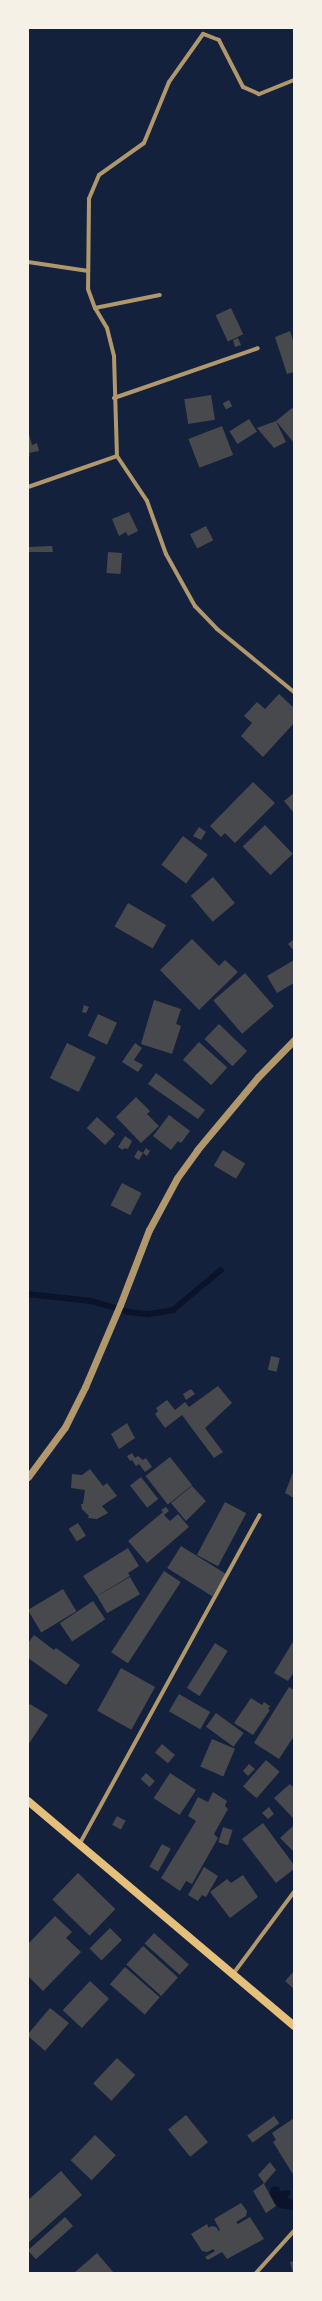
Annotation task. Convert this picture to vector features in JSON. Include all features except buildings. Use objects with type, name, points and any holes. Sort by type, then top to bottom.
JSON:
[{"type":"main road","points":[[28,1801],[294,2026]]},
{"type":"street","points":[[294,80],[258,94],[243,87],[219,40],[203,34],[168,82],[144,143],[99,175],[89,199],[88,271],[88,290],[95,308],[108,328],[114,356],[114,398],[117,456],[147,501],[166,554],[195,606],[217,629],[294,692]]},
{"type":"street","points":[[28,262],[88,271]]},
{"type":"street","points":[[95,308],[160,295]]},
{"type":"street","points":[[114,398],[258,348]]},
{"type":"street","points":[[28,487],[117,456]]},
{"type":"street","points":[[28,1477],[65,1426],[85,1387],[120,1305],[149,1230],[177,1178],[197,1150],[258,1077],[294,1040]]},
{"type":"street","points":[[79,1845],[260,1515]]},
{"type":"street","points":[[232,1974],[294,1892]]},
{"type":"street","points":[[256,2273],[294,2231]]},
{"type":"water","points":[[274,2186],[279,2187],[280,2191],[289,2190],[291,2193],[288,2196],[289,2199],[294,2200],[294,2210],[279,2208],[272,2201],[270,2194],[271,2188]]},
{"type":"waterway","points":[[28,1294],[91,1301],[129,1312],[149,1314],[173,1310],[221,1270]]}]
